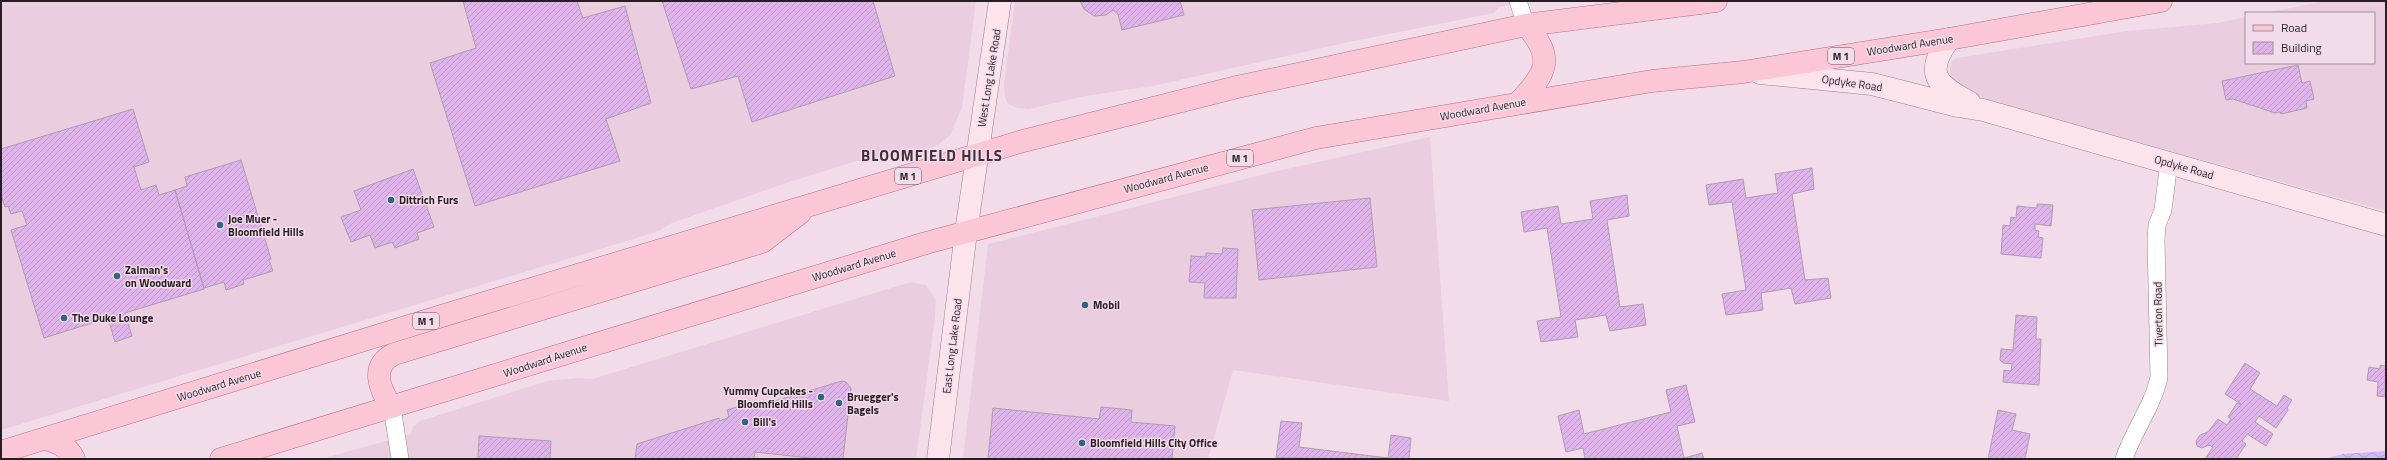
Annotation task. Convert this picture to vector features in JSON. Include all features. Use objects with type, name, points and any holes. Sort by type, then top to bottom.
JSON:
[{"type":"main road","name":"West Long Lake Road","points":[[966,232],[1000,1]]},
{"type":"main road","name":"Woodward Avenue","points":[[1,452],[448,314],[1022,141],[1237,87],[1526,26],[1716,1]]},
{"type":"main road","points":[[2012,27],[2104,1]]},
{"type":"main road","name":"Woodward Avenue","points":[[221,459],[966,232],[1316,138],[1519,102],[1652,81],[1743,72],[1949,39],[2161,1]]},
{"type":"main road","points":[[1519,102],[1538,82],[1543,70],[1545,55],[1539,40],[1526,26]]},
{"type":"main road","name":"Opdyke Road","points":[[1949,39],[1939,52],[1936,64],[1940,84],[1948,91],[1983,110]]},
{"type":"main road","name":"Opdyke Road","points":[[1743,72],[1872,84],[1958,106],[1983,110],[2386,225]]},
{"type":"main road","points":[[392,406],[379,385],[381,366],[385,358],[762,242],[809,206]]},
{"type":"main road","name":"East Long Lake Road","points":[[938,459],[966,232]]},
{"type":"main road","points":[[45,439],[62,445],[70,452],[74,459]]},
{"type":"street","points":[[1518,1],[1526,26]]},
{"type":"street","name":"Tiverton Road","points":[[2124,459],[2133,435],[2154,394],[2159,377],[2156,240],[2157,225],[2163,210],[2169,162]]},
{"type":"street","points":[[392,406],[400,459]]},
{"type":"shaded area","points":[[1,1],[976,1],[962,108],[950,135],[938,145],[921,152],[853,162],[786,183],[672,223],[660,230],[637,238],[1,430]]},
{"type":"shaded area","points":[[1015,1],[1525,1],[1500,7],[1494,13],[1344,43],[1153,86],[1085,96],[1029,109],[1017,108],[1008,104],[1005,98],[1004,83]]},
{"type":"shaded area","points":[[2324,1],[2386,1],[2386,211],[2014,108],[1967,93],[1951,78],[1950,70],[1952,61],[1957,58],[2127,31],[2218,23],[2245,17],[2245,64],[2375,64],[2375,12],[2272,12]]},
{"type":"shaded area","points":[[1430,137],[1449,401],[1233,370],[1208,459],[963,459],[988,244],[1269,173]]},
{"type":"shaded area","points":[[911,282],[926,285],[936,301],[916,459],[321,459],[411,434],[413,427],[420,421],[547,381],[578,378],[592,379]]},
{"type":"water","points":[[2386,451],[2386,459],[2325,459],[2342,454]]},
{"type":"building","points":[[463,1],[577,1],[583,18],[625,6],[651,103],[606,119],[620,161],[475,206],[430,63],[476,48]]},
{"type":"building","points":[[662,1],[873,1],[895,76],[752,122],[738,76],[691,89]]},
{"type":"building","points":[[1080,1],[1180,1],[1184,15],[1122,30],[1118,14],[1113,10],[1106,15],[1094,16],[1084,9]]},
{"type":"building","points":[[2298,65],[2302,83],[2310,81],[2314,99],[2306,101],[2307,108],[2281,114],[2280,112],[2275,113],[2233,99],[2226,100],[2222,81]]},
{"type":"building","points":[[133,109],[149,162],[134,167],[141,190],[156,185],[159,195],[175,190],[204,289],[125,313],[132,336],[115,342],[108,318],[44,338],[11,230],[27,225],[22,211],[11,214],[8,206],[5,207],[1,195],[1,149]]},
{"type":"building","points":[[241,160],[271,259],[269,260],[273,271],[243,280],[244,284],[226,290],[224,282],[204,288],[175,190],[187,186],[185,177]]},
{"type":"building","points":[[1812,168],[1814,189],[1792,194],[1805,280],[1828,278],[1831,298],[1795,304],[1791,288],[1761,293],[1763,310],[1726,315],[1722,294],[1746,290],[1732,202],[1709,205],[1706,185],[1743,179],[1746,198],[1778,193],[1775,174]]},
{"type":"building","name":"Dittrich Furs","points":[[413,169],[434,227],[417,233],[419,239],[395,248],[392,242],[375,248],[370,235],[351,242],[341,217],[361,210],[354,191]]},
{"type":"building","points":[[1627,195],[1629,216],[1607,220],[1620,307],[1643,304],[1646,325],[1610,331],[1606,315],[1575,320],[1578,337],[1541,342],[1537,321],[1561,317],[1547,228],[1524,232],[1521,212],[1558,206],[1561,224],[1593,219],[1590,201]]},
{"type":"building","points":[[1370,198],[1377,267],[1259,280],[1252,210]]},
{"type":"building","points":[[2037,204],[2053,205],[2051,226],[2035,224],[2035,230],[2039,231],[2038,237],[2043,238],[2041,258],[2001,254],[2003,225],[2010,226],[2011,217],[2016,218],[2017,206],[2037,208]]},
{"type":"building","points":[[1223,248],[1238,249],[1236,298],[1204,298],[1205,283],[1189,282],[1191,256],[1206,257],[1206,253],[1222,254]]},
{"type":"building","points":[[2016,315],[2037,317],[2036,339],[2041,339],[2039,385],[2003,382],[2004,370],[2011,371],[2012,364],[2003,363],[2000,360],[2001,349],[2013,350]]},
{"type":"building","points":[[2245,363],[2260,373],[2250,389],[2277,406],[2284,395],[2292,400],[2287,408],[2288,410],[2276,428],[2259,416],[2255,422],[2273,434],[2266,446],[2247,434],[2242,441],[2246,444],[2236,459],[2205,459],[2213,447],[2209,445],[2202,448],[2197,446],[2196,441],[2200,435],[2208,432],[2218,419],[2227,425],[2231,419],[2228,417],[2237,403],[2241,404],[2225,394]]},
{"type":"building","points":[[2380,365],[2386,366],[2386,397],[2377,396],[2378,382],[2367,380],[2369,367],[2380,369]]},
{"type":"building","points":[[842,381],[846,382],[851,388],[843,459],[819,459],[755,452],[754,459],[635,459],[637,444],[719,418],[720,421],[729,417],[727,410],[753,402],[755,410],[765,407],[765,404]]},
{"type":"building","points":[[1686,385],[1695,422],[1677,426],[1684,458],[1702,453],[1704,459],[1585,459],[1583,448],[1566,452],[1558,416],[1579,410],[1584,434],[1671,412],[1666,390]]},
{"type":"building","name":"Bloomfield Hills City Office","points":[[1101,407],[1132,410],[1131,422],[1175,426],[1172,459],[988,459],[993,408],[1099,419]]},
{"type":"building","points":[[1998,410],[2016,414],[2012,430],[2030,434],[2025,459],[1988,459]]},
{"type":"building","points":[[1281,421],[1302,423],[1299,447],[1388,458],[1391,435],[1411,438],[1409,459],[1276,458]]},
{"type":"building","points":[[479,436],[551,441],[550,459],[478,459]]},
{"type":"place","name":"Dittrich Furs","points":[[391,200]]},
{"type":"place","name":"Joe Muer - Bloomfield Hills","points":[[220,225]]},
{"type":"place","name":"Zalman's on Woodward","points":[[117,276]]},
{"type":"place","name":"Mobil","points":[[1085,305]]},
{"type":"place","name":"The Duke Lounge","points":[[64,318]]},
{"type":"place","name":"Yummy Cupcakes - Bloomfield Hills","points":[[821,397]]},
{"type":"place","name":"Bruegger's Bagels","points":[[839,403]]},
{"type":"place","name":"Bill's","points":[[745,422]]},
{"type":"place","name":"Bloomfield Hills City Office","points":[[1082,443]]},
{"type":"district","name":"BLOOMFIELD HILLS","points":[[932,155]]}]
